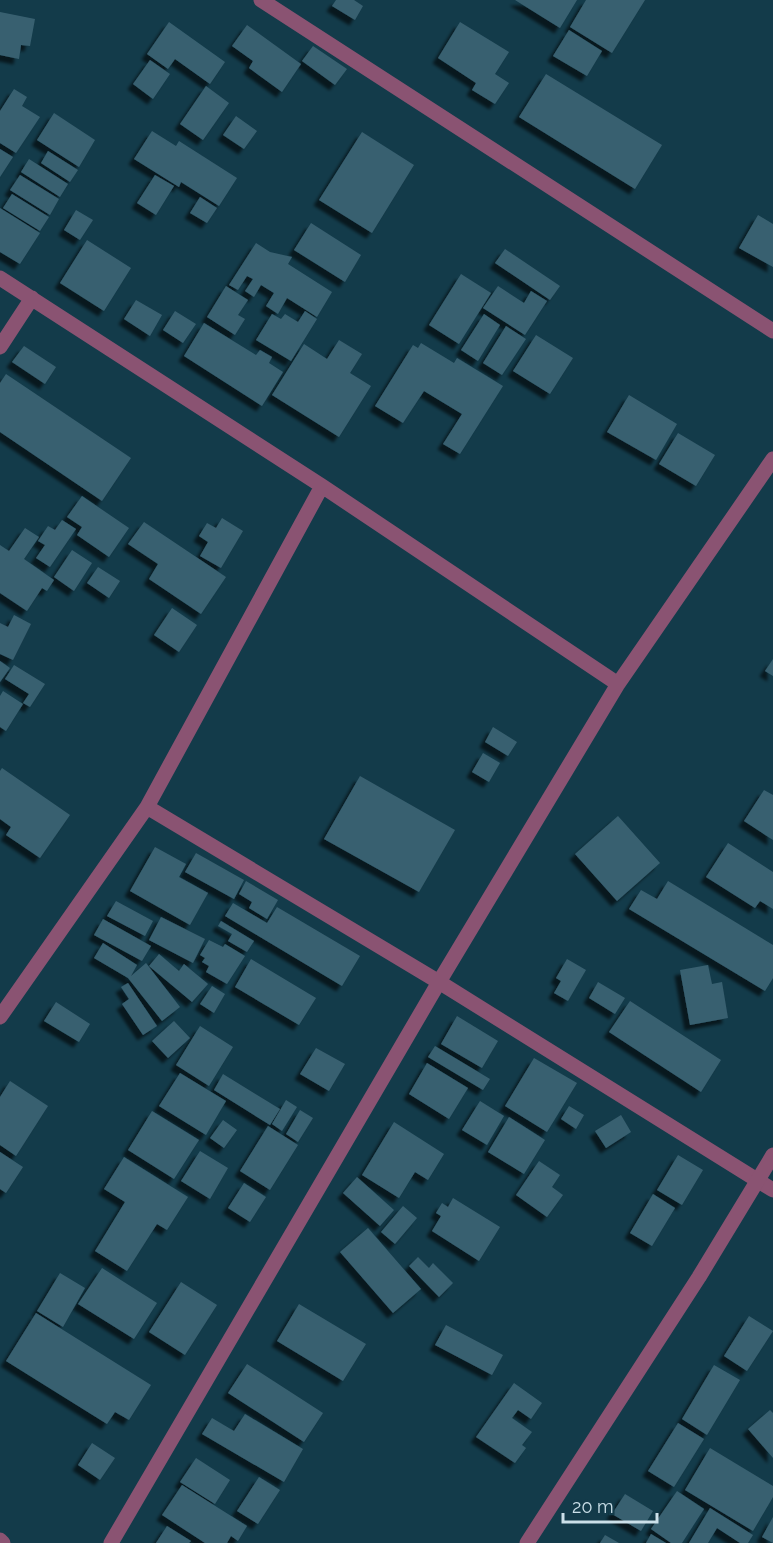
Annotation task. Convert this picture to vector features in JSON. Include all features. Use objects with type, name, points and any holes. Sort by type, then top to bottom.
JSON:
[{"type":"street","points":[[261,0],[773,331]]},
{"type":"street","points":[[0,278],[322,486],[618,684]]},
{"type":"street","points":[[0,347],[32,298]]},
{"type":"street","points":[[111,1543],[439,982],[618,684],[773,459]]},
{"type":"street","points":[[0,1017],[147,807],[322,486]]},
{"type":"street","points":[[147,807],[439,982],[773,1190]]},
{"type":"street","points":[[527,1543],[699,1277],[773,1155]]},
{"type":"street","points":[[0,1540],[3,1543]]},
{"type":"building","points":[[336,0],[354,0],[363,6],[355,20],[332,6]]},
{"type":"building","points":[[515,0],[577,0],[560,28]]},
{"type":"building","points":[[586,0],[645,0],[612,53],[570,27]]},
{"type":"building","points":[[0,12],[35,19],[30,46],[21,45],[19,59],[0,55]]},
{"type":"building","points":[[169,22],[225,62],[210,84],[175,59],[168,69],[147,54]]},
{"type":"building","points":[[460,22],[509,52],[495,74],[509,83],[495,104],[472,90],[476,83],[438,58]]},
{"type":"building","points":[[247,25],[301,64],[282,92],[249,68],[253,61],[232,46]]},
{"type":"building","points":[[569,30],[602,51],[587,76],[553,56]]},
{"type":"building","points":[[313,46],[347,69],[335,85],[302,61]]},
{"type":"building","points":[[150,60],[170,74],[153,99],[133,84]]},
{"type":"building","points":[[546,74],[662,145],[635,189],[519,117]]},
{"type":"building","points":[[206,86],[229,103],[203,140],[180,124]]},
{"type":"building","points":[[14,89],[27,97],[22,106],[40,117],[16,153],[0,143],[0,111]]},
{"type":"building","points":[[54,113],[95,140],[79,167],[37,140]]},
{"type":"building","points":[[236,116],[257,131],[244,149],[223,135]]},
{"type":"building","points":[[152,131],[176,146],[179,141],[237,178],[219,206],[181,182],[179,187],[134,159]]},
{"type":"building","points":[[362,132],[414,165],[372,233],[319,200]]},
{"type":"building","points":[[0,149],[13,157],[0,177]]},
{"type":"building","points":[[48,151],[78,170],[70,182],[41,163]]},
{"type":"building","points":[[29,159],[68,184],[60,197],[21,172]]},
{"type":"building","points":[[20,175],[59,199],[50,215],[10,190]]},
{"type":"building","points":[[155,175],[174,186],[156,215],[137,203]]},
{"type":"building","points":[[12,194],[49,217],[40,231],[3,208]]},
{"type":"building","points":[[200,197],[217,208],[207,223],[190,213]]},
{"type":"building","points":[[0,208],[40,233],[20,264],[0,252]]},
{"type":"building","points":[[76,210],[93,220],[80,240],[64,230]]},
{"type":"building","points":[[758,215],[773,224],[773,267],[739,248]]},
{"type":"building","points":[[311,223],[361,255],[345,282],[294,250]]},
{"type":"building","points":[[87,240],[131,268],[104,311],[60,283]]},
{"type":"building","points":[[256,243],[270,252],[292,257],[288,264],[332,292],[317,317],[287,298],[278,314],[266,306],[274,293],[261,285],[254,297],[245,291],[253,279],[247,276],[238,290],[229,285]]},
{"type":"building","points":[[505,249],[560,286],[550,300],[495,263]]},
{"type":"building","points":[[461,274],[491,293],[459,344],[429,325]]},
{"type":"building","points":[[226,286],[248,300],[238,315],[245,319],[235,335],[207,317]]},
{"type":"building","points":[[498,286],[524,303],[531,291],[547,301],[525,335],[483,308]]},
{"type":"building","points":[[136,300],[162,315],[150,336],[124,319]]},
{"type":"building","points":[[175,311],[196,324],[183,343],[163,330]]},
{"type":"building","points":[[305,311],[317,319],[291,361],[256,340],[272,314],[281,319],[285,314],[298,322]]},
{"type":"building","points":[[484,314],[500,325],[478,361],[461,350]]},
{"type":"building","points":[[204,323],[256,355],[260,350],[272,357],[269,363],[283,372],[262,406],[184,356]]},
{"type":"building","points":[[506,326],[526,339],[502,375],[483,363]]},
{"type":"building","points":[[536,335],[573,358],[550,394],[513,371]]},
{"type":"building","points":[[339,340],[362,354],[350,373],[371,386],[339,437],[272,395],[304,344],[327,359]]},
{"type":"building","points":[[421,343],[454,363],[457,358],[503,386],[460,454],[443,444],[462,414],[424,391],[403,423],[375,406],[413,345],[418,348]]},
{"type":"building","points":[[24,346],[56,367],[45,384],[12,362]]},
{"type":"building","points":[[6,374],[131,458],[102,501],[0,432],[0,383]]},
{"type":"building","points":[[629,395],[677,424],[656,460],[607,432]]},
{"type":"building","points":[[678,433],[715,455],[696,486],[659,464]]},
{"type":"building","points":[[82,496],[129,528],[109,557],[77,535],[82,527],[67,517]]},
{"type":"building","points":[[222,518],[243,531],[221,568],[200,556],[208,542],[199,536],[207,523],[216,528]]},
{"type":"building","points":[[62,520],[76,529],[50,567],[36,558],[45,545],[38,541],[48,526],[55,530]]},
{"type":"building","points":[[144,522],[226,577],[201,614],[149,579],[158,564],[128,544]]},
{"type":"building","points":[[25,528],[39,537],[24,559],[54,580],[47,591],[42,588],[27,611],[0,593],[0,545],[9,551]]},
{"type":"building","points":[[72,550],[92,563],[74,591],[54,577]]},
{"type":"building","points":[[98,567],[120,581],[109,598],[87,583]]},
{"type":"building","points":[[172,608],[197,625],[179,652],[154,635]]},
{"type":"building","points":[[14,615],[31,624],[13,660],[0,654],[0,623],[8,627]]},
{"type":"building","points":[[773,659],[773,676],[765,671]]},
{"type":"building","points":[[0,661],[10,668],[0,682]]},
{"type":"building","points":[[14,665],[45,684],[30,707],[23,703],[29,694],[5,679]]},
{"type":"building","points":[[3,691],[23,704],[6,731],[0,727],[0,696]]},
{"type":"building","points":[[493,727],[517,742],[508,756],[485,742]]},
{"type":"building","points":[[483,753],[500,763],[489,782],[472,772]]},
{"type":"building","points":[[2,768],[70,815],[40,858],[6,835],[11,827],[0,819],[0,771]]},
{"type":"building","points":[[360,776],[455,830],[419,892],[324,839]]},
{"type":"building","points":[[764,790],[773,795],[773,840],[744,821]]},
{"type":"building","points":[[618,816],[660,863],[617,901],[575,854]]},
{"type":"building","points":[[728,843],[773,872],[773,909],[760,901],[755,908],[706,877]]},
{"type":"building","points":[[155,847],[186,864],[179,877],[208,893],[190,925],[130,891]]},
{"type":"building","points":[[196,853],[244,880],[234,899],[185,872]]},
{"type":"building","points":[[246,881],[278,900],[267,919],[249,908],[252,902],[239,894]]},
{"type":"building","points":[[668,881],[773,945],[773,978],[765,991],[629,909],[641,890],[657,899]]},
{"type":"building","points":[[116,901],[153,921],[145,936],[107,916]]},
{"type":"building","points":[[233,903],[267,923],[277,907],[360,956],[342,986],[225,916]]},
{"type":"building","points":[[161,917],[205,939],[193,963],[149,940]]},
{"type":"building","points":[[103,919],[151,946],[142,961],[94,935]]},
{"type":"building","points":[[221,921],[254,941],[247,952],[228,941],[232,934],[218,926]]},
{"type":"building","points":[[209,940],[223,947],[225,944],[245,956],[227,984],[206,972],[209,966],[202,962],[205,958],[200,955]]},
{"type":"building","points":[[103,943],[137,965],[131,976],[146,963],[180,1007],[162,1021],[128,978],[94,958]]},
{"type":"building","points":[[159,954],[179,971],[184,964],[208,984],[192,1002],[149,966]]},
{"type":"building","points":[[251,959],[316,998],[299,1025],[235,987]]},
{"type":"building","points":[[567,959],[586,970],[568,1001],[554,993],[561,981],[556,978]]},
{"type":"building","points":[[708,965],[712,984],[722,982],[728,1018],[690,1025],[680,970]]},
{"type":"building","points":[[598,982],[625,998],[615,1014],[589,998]]},
{"type":"building","points":[[128,983],[157,1026],[143,1035],[122,1004],[129,999],[121,987]]},
{"type":"building","points":[[212,986],[225,994],[214,1013],[200,1004]]},
{"type":"building","points":[[630,1001],[721,1060],[701,1092],[609,1032]]},
{"type":"building","points":[[56,1002],[90,1024],[79,1042],[44,1021]]},
{"type":"building","points":[[457,1016],[498,1041],[482,1068],[441,1044]]},
{"type":"building","points":[[174,1021],[190,1038],[168,1058],[152,1041]]},
{"type":"building","points":[[200,1026],[233,1047],[209,1086],[176,1065]]},
{"type":"building","points":[[435,1046],[490,1079],[483,1090],[428,1057]]},
{"type":"building","points":[[316,1048],[345,1064],[329,1091],[300,1074]]},
{"type":"building","points":[[534,1058],[577,1083],[547,1132],[505,1106]]},
{"type":"building","points":[[427,1063],[468,1088],[449,1119],[409,1094]]},
{"type":"building","points":[[180,1073],[226,1101],[206,1135],[159,1106]]},
{"type":"building","points":[[223,1074],[280,1109],[270,1125],[214,1090]]},
{"type":"building","points":[[10,1081],[48,1106],[16,1156],[0,1145],[0,1097]]},
{"type":"building","points":[[286,1100],[297,1107],[282,1131],[272,1124]]},
{"type":"building","points":[[480,1101],[504,1116],[487,1145],[462,1130]]},
{"type":"building","points":[[569,1106],[584,1115],[576,1129],[561,1119]]},
{"type":"building","points":[[300,1110],[313,1118],[298,1142],[286,1134]]},
{"type":"building","points":[[152,1111],[199,1140],[174,1179],[128,1150]]},
{"type":"building","points":[[621,1115],[631,1132],[606,1148],[595,1131]]},
{"type":"building","points":[[509,1117],[545,1140],[524,1174],[488,1152]]},
{"type":"building","points":[[223,1120],[237,1130],[224,1148],[210,1138]]},
{"type":"building","points":[[394,1122],[444,1154],[428,1180],[415,1172],[399,1198],[362,1175]]},
{"type":"building","points":[[268,1126],[298,1145],[270,1190],[240,1171]]},
{"type":"building","points":[[200,1151],[228,1168],[210,1199],[181,1181]]},
{"type":"building","points":[[0,1152],[23,1167],[6,1193],[0,1189]]},
{"type":"building","points":[[678,1155],[703,1170],[682,1205],[657,1190]]},
{"type":"building","points":[[124,1157],[188,1197],[167,1230],[157,1224],[127,1271],[95,1251],[125,1202],[104,1189]]},
{"type":"building","points":[[539,1161],[560,1175],[552,1187],[563,1195],[547,1217],[516,1195]]},
{"type":"building","points":[[357,1177],[394,1210],[380,1226],[343,1193]]},
{"type":"building","points":[[244,1183],[266,1197],[250,1222],[228,1208]]},
{"type":"building","points":[[653,1194],[675,1208],[652,1246],[630,1233]]},
{"type":"building","points":[[453,1198],[500,1227],[479,1261],[432,1231],[441,1216],[436,1213],[442,1203],[448,1207]]},
{"type":"building","points":[[403,1206],[417,1218],[395,1244],[381,1232]]},
{"type":"building","points":[[368,1228],[421,1289],[393,1313],[340,1252]]},
{"type":"building","points":[[418,1257],[429,1268],[433,1263],[453,1283],[439,1297],[409,1266]]},
{"type":"building","points":[[102,1268],[157,1303],[134,1339],[78,1304]]},
{"type":"building","points":[[60,1273],[85,1288],[63,1327],[37,1311]]},
{"type":"building","points":[[181,1282],[217,1305],[185,1355],[149,1332]]},
{"type":"building","points":[[299,1304],[366,1344],[343,1381],[277,1341]]},
{"type":"building","points":[[36,1313],[151,1385],[129,1420],[115,1412],[107,1424],[6,1361]]},
{"type":"building","points":[[749,1316],[773,1331],[747,1371],[724,1356]]},
{"type":"building","points":[[446,1325],[503,1355],[492,1375],[435,1345]]},
{"type":"building","points":[[247,1364],[323,1413],[304,1442],[228,1393]]},
{"type":"building","points":[[714,1365],[740,1380],[707,1435],[682,1419]]},
{"type":"building","points":[[514,1383],[542,1403],[531,1419],[518,1410],[512,1418],[532,1432],[522,1445],[526,1448],[515,1463],[476,1437]]},
{"type":"building","points":[[770,1410],[773,1413],[773,1458],[748,1429]]},
{"type":"building","points":[[245,1414],[303,1449],[284,1482],[202,1434],[212,1418],[234,1431]]},
{"type":"building","points":[[678,1423],[704,1439],[674,1487],[648,1471]]},
{"type":"building","points":[[92,1443],[115,1458],[100,1480],[78,1465]]},
{"type":"building","points":[[710,1448],[773,1486],[773,1497],[753,1531],[685,1490]]},
{"type":"building","points":[[196,1458],[230,1480],[215,1504],[180,1482]]},
{"type":"building","points":[[259,1477],[280,1490],[258,1524],[237,1511]]},
{"type":"building","points":[[182,1485],[247,1526],[238,1541],[231,1536],[227,1543],[205,1543],[162,1515]]},
{"type":"building","points":[[677,1491],[704,1509],[682,1543],[671,1543],[651,1529]]},
{"type":"building","points":[[625,1494],[653,1511],[641,1531],[612,1514]]},
{"type":"building","points":[[710,1508],[753,1535],[748,1543],[740,1543],[717,1528],[708,1543],[689,1543]]},
{"type":"building","points":[[773,1517],[773,1543],[762,1537]]},
{"type":"building","points":[[167,1526],[191,1541],[189,1543],[156,1543]]},
{"type":"building","points":[[651,1534],[666,1543],[646,1543]]},
{"type":"building","points":[[605,1535],[619,1543],[600,1543]]}]
